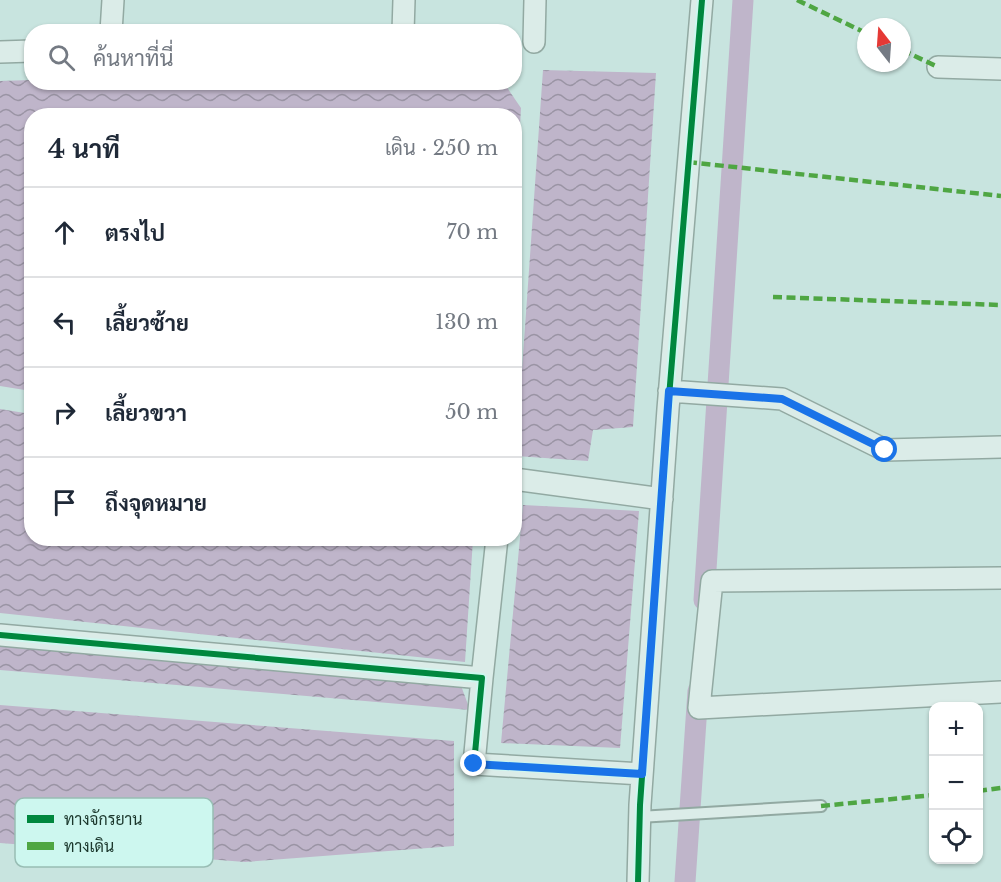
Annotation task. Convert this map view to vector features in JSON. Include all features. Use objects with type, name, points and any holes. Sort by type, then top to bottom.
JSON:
[{"type":"street","points":[[112,24],[113,0]]},
{"type":"street","points":[[404,0],[404,24]]},
{"type":"street","points":[[534,42],[536,0]]},
{"type":"street","points":[[638,882],[648,817],[642,774],[662,499],[676,391],[702,0]]},
{"type":"street","points":[[0,52],[24,51]]},
{"type":"street","points":[[938,67],[1001,69]]},
{"type":"street","points":[[676,391],[782,399],[885,450],[1001,447]]},
{"type":"street","points":[[522,480],[662,499]]},
{"type":"street","points":[[496,546],[474,764],[642,774]]},
{"type":"street","points":[[1001,578],[712,581],[699,708],[1001,692]]},
{"type":"street","points":[[0,634],[482,678]]},
{"type":"lane","points":[[648,817],[821,806]]},
{"type":"water","points":[[543,70],[656,73],[633,427],[593,430],[588,461],[522,456],[522,370]]},
{"type":"water","points":[[24,80],[24,90],[509,90],[521,108],[24,108],[24,390],[0,386],[0,81]]},
{"type":"water","points":[[0,409],[24,413],[24,546],[473,546],[465,662],[0,613]]},
{"type":"water","points":[[523,505],[639,511],[620,748],[501,743],[519,546],[522,546]]},
{"type":"water","points":[[0,645],[460,683],[470,710],[0,670]]},
{"type":"water","points":[[0,705],[454,741],[454,846],[245,862],[213,860],[213,798],[15,798],[15,844],[0,843]]},
{"type":"waterway","points":[[704,600],[743,0]]},
{"type":"waterway","points":[[685,882],[698,691]]},
{"type":"marked path","points":[[797,0],[857,29]]},
{"type":"marked path","points":[[911,54],[938,67]]},
{"type":"marked path","points":[[688,162],[1001,196]]},
{"type":"marked path","points":[[773,297],[1001,305]]},
{"type":"marked path","points":[[983,790],[1001,788]]},
{"type":"marked path","points":[[821,806],[929,795]]},
{"type":"cycle path","points":[[638,882],[640,805],[668,409],[702,0]]},
{"type":"cycle path","points":[[0,635],[482,678],[474,764],[642,774]]},
{"type":"route","points":[[474,764],[642,774],[669,391],[782,399],[885,450]]}]
